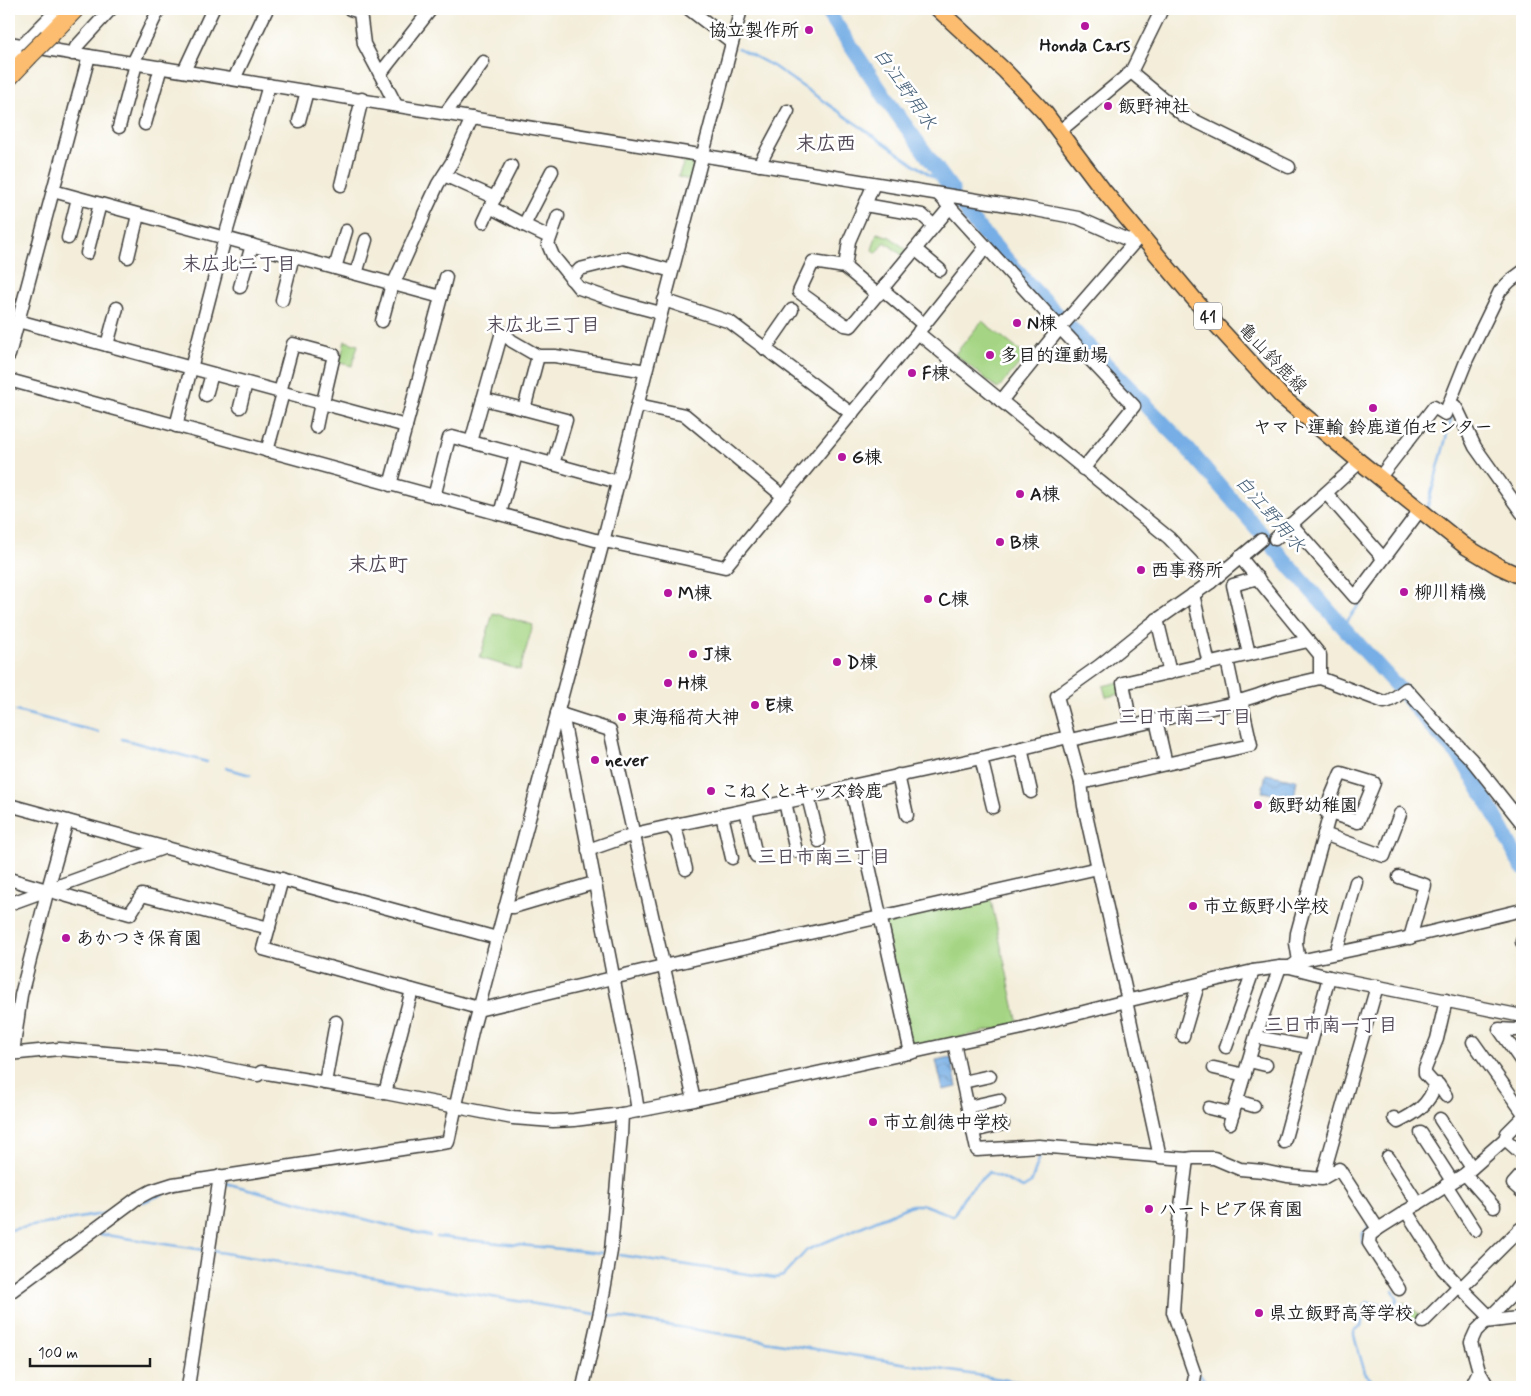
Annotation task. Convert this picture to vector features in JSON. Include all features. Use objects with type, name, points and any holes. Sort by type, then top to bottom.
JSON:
[{"type":"highway","points":[[9,77],[25,51],[48,37],[75,9]]},
{"type":"main road","name":"亀山鈴鹿線","points":[[938,9],[1025,92],[1060,132],[1102,190],[1210,318],[1282,397],[1465,546],[1498,566],[1522,577]]},
{"type":"street","points":[[9,59],[25,51],[58,9]]},
{"type":"street","points":[[73,54],[76,47],[111,9]]},
{"type":"street","points":[[119,127],[134,63],[159,9]]},
{"type":"street","points":[[184,71],[213,9]]},
{"type":"street","points":[[234,79],[267,9]]},
{"type":"street","points":[[380,74],[431,9]]},
{"type":"street","points":[[689,9],[732,42]]},
{"type":"street","points":[[9,1293],[136,1199],[151,1191],[173,1184],[220,1176],[448,1142],[505,907],[560,714],[646,371],[741,9]]},
{"type":"street","points":[[1060,132],[1131,72],[1162,9]]},
{"type":"street","points":[[357,10],[364,44],[396,105]]},
{"type":"street","points":[[9,43],[25,51],[73,54],[134,63],[1070,216],[1128,240],[1140,235]]},
{"type":"street","points":[[9,355],[15,319],[53,191],[89,56]]},
{"type":"street","points":[[445,114],[483,62]]},
{"type":"street","points":[[145,124],[161,68]]},
{"type":"street","points":[[1131,72],[1182,115],[1289,167]]},
{"type":"street","points":[[176,426],[227,230],[269,85]]},
{"type":"street","points":[[299,121],[306,91]]},
{"type":"street","points":[[341,185],[362,99]]},
{"type":"street","points":[[759,165],[788,111]]},
{"type":"street","points":[[382,322],[393,284],[424,214],[452,162],[472,118]]},
{"type":"street","points":[[483,222],[511,166]]},
{"type":"street","points":[[524,224],[552,171]]},
{"type":"street","points":[[444,175],[524,224],[549,237]]},
{"type":"street","points":[[845,267],[849,241],[874,184]]},
{"type":"street","points":[[53,191],[441,297]]},
{"type":"street","points":[[939,195],[986,247],[1063,324],[1134,406],[1083,469]]},
{"type":"street","points":[[68,238],[78,198]]},
{"type":"street","points":[[87,253],[100,204]]},
{"type":"street","points":[[865,205],[922,215],[934,226]]},
{"type":"street","points":[[950,207],[916,249],[880,292],[851,326],[845,325],[799,292],[813,262],[845,267],[880,292],[1001,401],[1169,538],[1210,582]]},
{"type":"street","points":[[128,257],[138,215]]},
{"type":"street","points":[[558,216],[548,244],[553,256],[579,288],[620,302],[663,307],[730,322],[852,414]]},
{"type":"street","points":[[335,268],[346,231]]},
{"type":"street","points":[[1001,401],[1063,324],[1140,235]]},
{"type":"street","points":[[356,274],[366,240]]},
{"type":"street","points":[[240,287],[252,245]]},
{"type":"street","points":[[9,380],[603,542],[725,567],[852,414],[986,247]]},
{"type":"street","points":[[916,249],[940,270]]},
{"type":"street","points":[[282,300],[293,256]]},
{"type":"street","points":[[571,279],[580,269],[624,258],[672,270]]},
{"type":"street","points":[[1380,478],[1434,407],[1446,414],[1455,387],[1500,291],[1522,272]]},
{"type":"street","points":[[390,485],[446,277]]},
{"type":"street","points":[[107,345],[117,308]]},
{"type":"street","points":[[765,349],[792,310]]},
{"type":"street","points":[[15,319],[406,426]]},
{"type":"street","points":[[471,442],[502,332],[512,341],[538,356],[555,356],[646,371]]},
{"type":"street","points":[[267,451],[293,344],[334,355],[316,426]]},
{"type":"street","points":[[524,409],[538,356]]},
{"type":"street","points":[[206,396],[212,374]]},
{"type":"street","points":[[240,407],[246,383]]},
{"type":"street","points":[[483,399],[566,420],[553,464]]},
{"type":"street","points":[[1450,404],[1455,406],[1475,447],[1522,513]]},
{"type":"street","points":[[638,405],[685,415],[784,497]]},
{"type":"street","points":[[434,497],[449,438],[452,437],[618,482]]},
{"type":"street","points":[[500,514],[516,454]]},
{"type":"street","points":[[1275,539],[1360,462]]},
{"type":"street","points":[[1326,493],[1383,558]]},
{"type":"street","points":[[1291,524],[1355,597],[1420,510]]},
{"type":"street","points":[[1160,1155],[1084,806],[1081,782],[1057,696],[1210,582],[1261,540]]},
{"type":"street","points":[[1240,557],[1320,655],[1320,678]]},
{"type":"street","points":[[1249,654],[1233,585],[1258,578]]},
{"type":"street","points":[[1193,594],[1208,664]]},
{"type":"street","points":[[1157,620],[1170,673]]},
{"type":"street","points":[[1131,725],[1123,683],[1308,641]]},
{"type":"street","points":[[1081,782],[1251,745],[1227,660]]},
{"type":"street","points":[[588,850],[634,834],[1156,720],[1238,701],[1278,688],[1320,678],[1384,702],[1389,702],[1406,688],[1468,755],[1522,823]]},
{"type":"street","points":[[560,714],[610,730],[694,1100]]},
{"type":"street","points":[[560,714],[638,1111]]},
{"type":"street","points":[[1156,720],[1166,764]]},
{"type":"street","points":[[1021,748],[1031,792]]},
{"type":"street","points":[[981,758],[993,808]]},
{"type":"street","points":[[898,775],[907,815]]},
{"type":"street","points":[[851,786],[911,1053]]},
{"type":"street","points":[[808,797],[819,841]]},
{"type":"street","points":[[785,802],[796,850]]},
{"type":"street","points":[[9,805],[497,938]]},
{"type":"street","points":[[746,810],[756,856]]},
{"type":"street","points":[[1209,1108],[1231,1119],[1258,1029],[1290,965],[1296,943],[1296,933],[1330,813]]},
{"type":"street","points":[[1324,834],[1384,856],[1400,814]]},
{"type":"street","points":[[722,815],[732,858]]},
{"type":"street","points":[[68,821],[49,885],[21,995],[11,1054],[60,1049],[178,1059],[258,1075],[261,1072],[385,1092],[513,1118],[553,1121],[591,1119],[638,1111],[911,1053],[1018,1029],[1253,971],[1290,965],[1336,953],[1410,938],[1522,910]]},
{"type":"street","points":[[670,826],[677,834],[686,869]]},
{"type":"street","points":[[9,904],[166,847]]},
{"type":"street","points":[[282,879],[264,949],[482,1009],[663,966],[880,919],[1098,868]]},
{"type":"street","points":[[1399,877],[1425,885],[1410,938]]},
{"type":"street","points":[[9,879],[130,914],[142,895],[269,928]]},
{"type":"street","points":[[1336,953],[1356,882]]},
{"type":"street","points":[[505,907],[594,883]]},
{"type":"street","points":[[1290,965],[1329,976],[1522,1016]]},
{"type":"street","points":[[1226,1048],[1253,971]]},
{"type":"street","points":[[1284,1142],[1329,976]]},
{"type":"street","points":[[1183,1036],[1198,985]]},
{"type":"street","points":[[1323,1178],[1377,986]]},
{"type":"street","points":[[385,1092],[412,990]]},
{"type":"street","points":[[1446,1000],[1437,1039],[1425,1069],[1425,1074],[1435,1085],[1438,1084],[1446,1096]]},
{"type":"street","points":[[325,1083],[336,1022]]},
{"type":"street","points":[[1522,1026],[1516,1030],[1499,1029],[1522,1062]]},
{"type":"street","points":[[1257,1036],[1309,1047]]},
{"type":"street","points":[[954,1042],[977,1150],[1039,1146],[1160,1155],[1160,1157],[1187,1159],[1214,1158],[1240,1168],[1263,1170],[1287,1176],[1323,1178],[1339,1170],[1378,1229]]},
{"type":"street","points":[[1473,1042],[1522,1111]]},
{"type":"street","points":[[1249,1061],[1266,1065]]},
{"type":"street","points":[[1214,1068],[1245,1075]]},
{"type":"street","points":[[963,1082],[990,1076]]},
{"type":"street","points":[[1394,1118],[1398,1122],[1422,1106],[1431,1096],[1435,1085]]},
{"type":"street","points":[[968,1107],[998,1100]]},
{"type":"street","points":[[1237,1101],[1254,1106]]},
{"type":"street","points":[[582,1387],[600,1313],[611,1251],[622,1114]]},
{"type":"street","points":[[1398,1289],[1370,1243],[1370,1235],[1469,1171],[1505,1139],[1522,1118]]},
{"type":"street","points":[[1440,1119],[1469,1171],[1494,1207]]},
{"type":"street","points":[[973,1131],[1004,1124]]},
{"type":"street","points":[[1421,1133],[1475,1230]]},
{"type":"street","points":[[1505,1139],[1522,1154]]},
{"type":"street","points":[[1388,1157],[1418,1204]]},
{"type":"street","points":[[1187,1159],[1173,1312],[1195,1375],[1193,1387]]},
{"type":"street","points":[[1522,1174],[1513,1184],[1522,1192]]},
{"type":"street","points":[[188,1387],[220,1176]]},
{"type":"street","points":[[1406,1211],[1443,1269],[1488,1319]]},
{"type":"street","points":[[1424,1322],[1520,1229]]},
{"type":"street","points":[[1488,1387],[1479,1372],[1470,1342],[1476,1331],[1510,1297],[1522,1282]]},
{"type":"street","points":[[1488,1319],[1516,1318]]},
{"type":"street","points":[[1474,1387],[1474,1381],[1479,1372]]},
{"type":"green space","points":[[686,157],[696,161],[692,181],[678,177]]},
{"type":"green space","points":[[877,233],[890,237],[907,250],[903,256],[885,242],[877,253],[872,250]]},
{"type":"green space","name":"多目的運動場","points":[[982,321],[1026,356],[998,389],[955,354]]},
{"type":"green space","points":[[345,341],[358,345],[352,366],[336,362],[337,357],[341,358]]},
{"type":"green space","points":[[493,613],[533,625],[520,670],[480,658]]},
{"type":"green space","points":[[1119,682],[1121,694],[1106,697],[1103,686]]},
{"type":"green space","points":[[990,896],[1018,1024],[912,1048],[883,919]]},
{"type":"green space","points":[[1404,1302],[1422,1316],[1418,1322],[1393,1312]]},
{"type":"water","points":[[1266,774],[1297,780],[1294,798],[1262,792]]},
{"type":"water","points":[[951,1057],[957,1087],[943,1090],[936,1060]]},
{"type":"waterway","points":[[680,9],[686,13]]},
{"type":"waterway","name":"白江野用水","points":[[826,9],[889,103],[953,191]]},
{"type":"waterway","points":[[738,48],[773,66],[953,191]]},
{"type":"waterway","name":"白江野用水","points":[[962,205],[970,218],[1033,289],[1179,439],[1343,627],[1461,758],[1491,808],[1522,868]]},
{"type":"waterway","points":[[1427,509],[1453,412]]},
{"type":"waterway","points":[[1343,627],[1399,549]]},
{"type":"waterway","points":[[16,711],[98,732]]},
{"type":"waterway","points":[[122,739],[207,762]]},
{"type":"waterway","points":[[226,768],[250,775]]},
{"type":"waterway","points":[[619,1255],[775,1278],[783,1276],[807,1250],[912,1205],[924,1205],[953,1216],[966,1194],[989,1172],[1023,1188],[1031,1183],[1043,1151]]},
{"type":"waterway","points":[[225,1183],[430,1236]]},
{"type":"waterway","points":[[143,1202],[163,1194]]},
{"type":"waterway","points":[[9,1230],[108,1213]]},
{"type":"waterway","points":[[1363,1243],[1363,1233],[1368,1229],[1368,1225]]},
{"type":"waterway","points":[[99,1234],[204,1250]]},
{"type":"waterway","points":[[437,1237],[603,1253]]},
{"type":"waterway","points":[[212,1251],[596,1314]]},
{"type":"waterway","points":[[1378,1387],[1365,1373],[1354,1330],[1361,1326],[1365,1305],[1368,1302],[1389,1307],[1398,1300],[1393,1290]]},
{"type":"waterway","points":[[604,1315],[1051,1387]]},
{"type":"waterway","points":[[1200,1374],[1209,1387]]},
{"type":"place","name":"Honda Cars","points":[[1085,26]]},
{"type":"place","name":"協立製作所","points":[[809,30]]},
{"type":"place","name":"飯野神社","points":[[1108,106]]},
{"type":"place","name":"N棟","points":[[1017,323]]},
{"type":"place","name":"多目的運動場","points":[[990,355]]},
{"type":"place","name":"F棟","points":[[912,373]]},
{"type":"place","name":"ヤマト運輸 鈴鹿道伯センター","points":[[1373,408]]},
{"type":"place","name":"G棟","points":[[842,457]]},
{"type":"place","name":"A棟","points":[[1020,494]]},
{"type":"place","name":"B棟","points":[[1000,542]]},
{"type":"place","name":"西事務所","points":[[1141,570]]},
{"type":"place","name":"柳川精機","points":[[1404,592]]},
{"type":"place","name":"M棟","points":[[668,593]]},
{"type":"place","name":"C棟","points":[[928,599]]},
{"type":"place","name":"J棟","points":[[693,654]]},
{"type":"place","name":"D棟","points":[[837,662]]},
{"type":"place","name":"H棟","points":[[668,683]]},
{"type":"place","name":"E棟","points":[[755,705]]},
{"type":"place","name":"東海稲荷大神","points":[[622,717]]},
{"type":"place","name":"never","points":[[595,760]]},
{"type":"place","name":"こねくとキッズ鈴鹿","points":[[711,791]]},
{"type":"place","name":"飯野幼稚園","points":[[1258,805]]},
{"type":"place","name":"市立飯野小学校","points":[[1193,906]]},
{"type":"place","name":"あかつき保育園","points":[[66,938]]},
{"type":"place","name":"市立創徳中学校","points":[[873,1122]]},
{"type":"place","name":"ハートピア保育園","points":[[1149,1209]]},
{"type":"place","name":"県立飯野高等学校","points":[[1259,1313]]},
{"type":"district","name":"末広西","points":[[826,143]]},
{"type":"district","name":"末広北二丁目","points":[[239,263]]},
{"type":"district","name":"末広北三丁目","points":[[543,324]]},
{"type":"district","name":"末広町","points":[[378,564]]},
{"type":"district","name":"三日市南二丁目","points":[[1185,716]]},
{"type":"district","name":"三日市南三丁目","points":[[824,856]]},
{"type":"district","name":"三日市南一丁目","points":[[1331,1024]]}]
